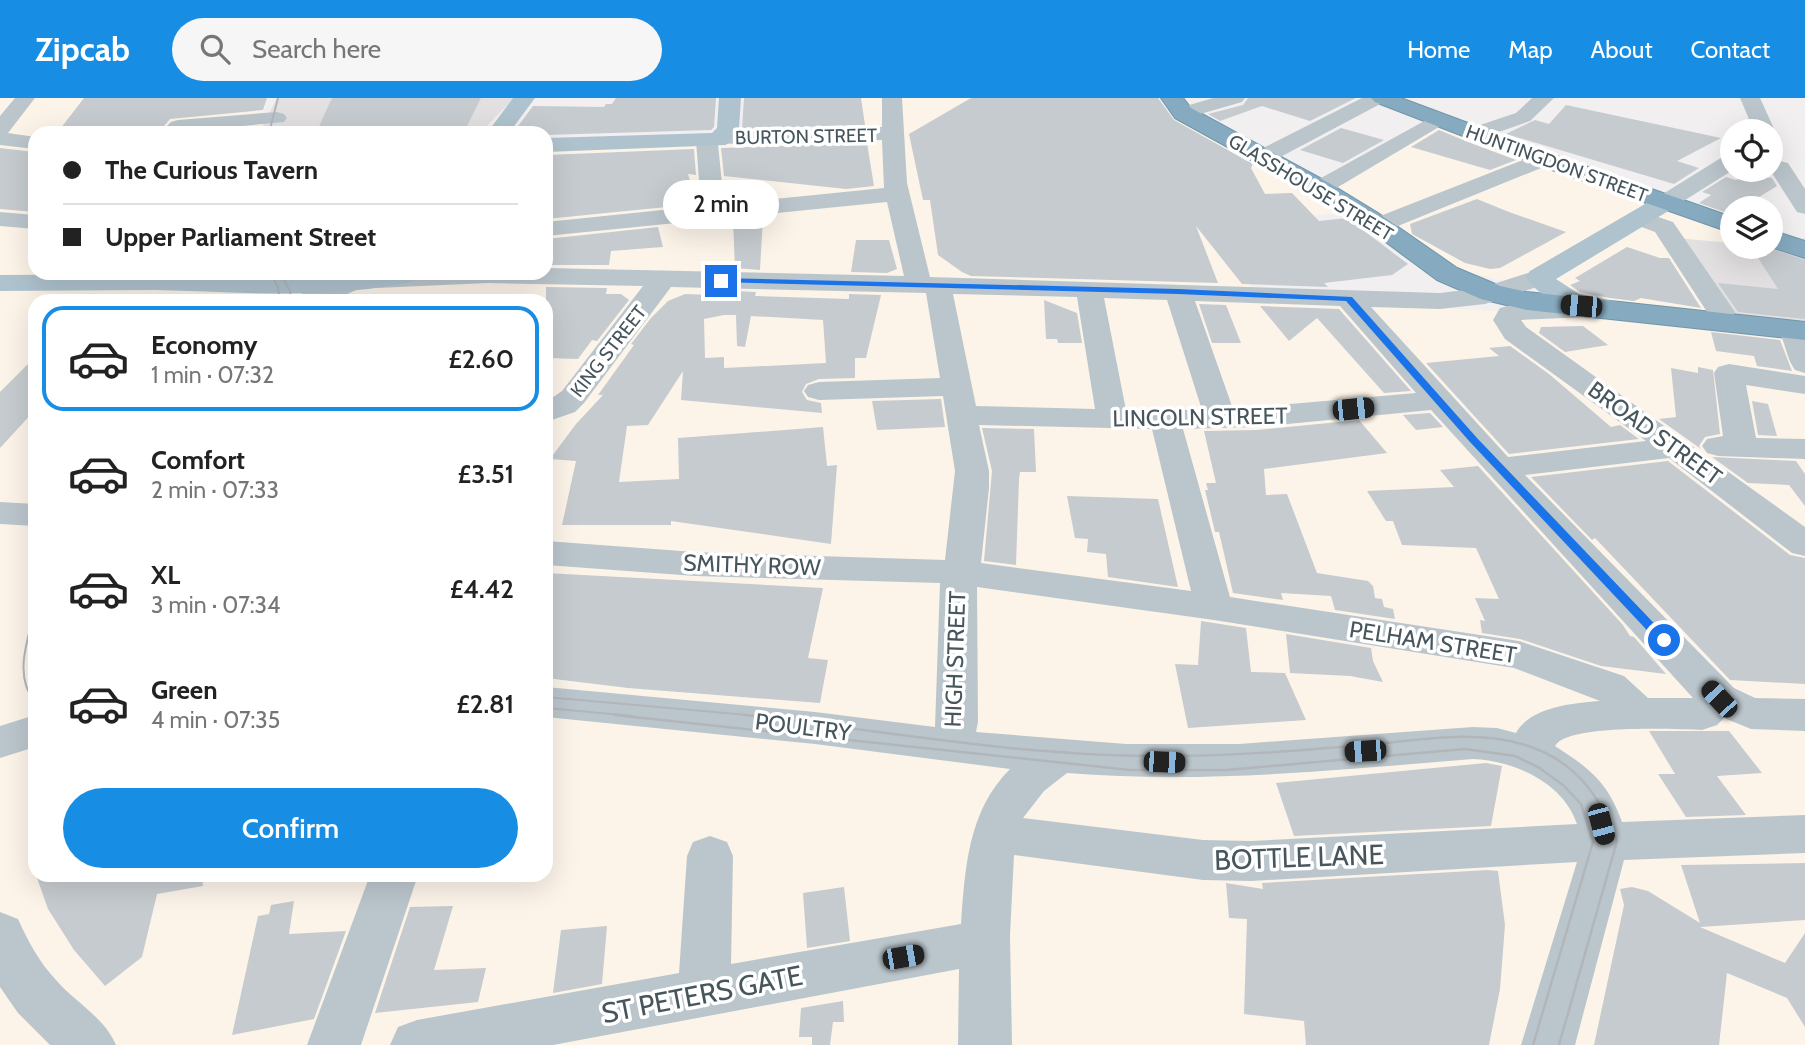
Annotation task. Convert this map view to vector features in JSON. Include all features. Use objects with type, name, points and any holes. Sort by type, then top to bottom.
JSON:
[{"type":"highway","name":"HUNTINGDON STREET","points":[[1382,98],[1543,159],[1720,221]]},
{"type":"highway","name":"GLASSHOUSE STREET","points":[[1177,106],[1320,188],[1456,279],[1491,293],[1527,301],[1798,331]]},
{"type":"highway","points":[[1783,243],[1805,250]]},
{"type":"main road","points":[[503,126],[524,98]]},
{"type":"main road","points":[[714,139],[728,129],[730,98]]},
{"type":"main road","name":"BURTON STREET","points":[[553,145],[714,139]]},
{"type":"main road","points":[[1609,309],[1565,299],[1549,290],[1540,277],[1666,202]]},
{"type":"main road","points":[[0,283],[229,280]]},
{"type":"main road","points":[[156,282],[274,294],[373,280]]},
{"type":"street","points":[[0,130],[25,98]]},
{"type":"street","name":"HIGH STREET","points":[[892,98],[891,133],[897,194],[928,285],[959,401],[972,488],[963,561],[959,572],[957,722],[951,746]]},
{"type":"street","points":[[1177,106],[1235,98]]},
{"type":"street","points":[[1263,156],[1377,98]]},
{"type":"street","points":[[1476,134],[1523,117],[1544,98]]},
{"type":"street","points":[[1749,98],[1759,119]]},
{"type":"street","points":[[178,126],[277,116]]},
{"type":"street","points":[[1320,188],[1437,120]]},
{"type":"street","name":"BURTON STREET","points":[[714,139],[891,133]]},
{"type":"street","points":[[0,139],[28,142]]},
{"type":"street","points":[[713,211],[714,139]]},
{"type":"street","points":[[1379,225],[1543,159]]},
{"type":"street","points":[[1783,167],[1805,207]]},
{"type":"street","points":[[1666,202],[1720,168]]},
{"type":"street","points":[[553,228],[897,194]]},
{"type":"street","points":[[1640,218],[1664,227],[1721,312]]},
{"type":"street","points":[[0,219],[28,221]]},
{"type":"street","points":[[553,276],[1178,291],[1402,301],[1440,301],[1491,293],[1540,277]]},
{"type":"street","name":"KING STREET","points":[[553,410],[573,397],[663,279]]},
{"type":"street","points":[[1402,301],[1452,295],[1456,292],[1456,279]]},
{"type":"street","points":[[329,294],[367,281],[382,280]]},
{"type":"street","points":[[1089,289],[1112,419]]},
{"type":"street","points":[[1178,291],[1221,418]]},
{"type":"street","points":[[1349,299],[1437,400],[1719,699],[1751,713],[1805,715]]},
{"type":"street","name":"BROAD STREET","points":[[1609,309],[1517,312],[1510,314],[1507,320],[1516,333],[1672,444],[1805,545]]},
{"type":"street","points":[[1798,331],[1805,364]]},
{"type":"street","points":[[1741,446],[1729,373],[1805,385]]},
{"type":"street","name":"LINCOLN STREET","points":[[820,391],[959,401],[1112,419],[1169,420],[1278,417],[1437,400]]},
{"type":"street","points":[[1169,420],[1167,431],[1212,593]]},
{"type":"street","points":[[1500,468],[1671,447],[1672,444],[1805,449]]},
{"type":"street","points":[[0,513],[28,515]]},
{"type":"street","name":"SMITHY ROW","points":[[553,554],[695,564],[959,572]]},
{"type":"street","name":"PELHAM STREET","points":[[959,572],[1212,593],[1519,655],[1594,679],[1626,700],[1637,714]]},
{"type":"street","points":[[1536,756],[1533,745],[1536,735],[1551,725],[1572,720],[1637,714],[1702,714],[1719,699]]},
{"type":"street","name":"POULTRY","points":[[553,703],[803,727],[1060,757],[1183,762],[1239,761],[1473,743],[1497,744],[1536,756],[1580,787],[1593,804],[1606,842]]},
{"type":"street","points":[[0,741],[28,733]]},
{"type":"street","points":[[985,1045],[985,942],[994,833],[1007,803],[1022,784],[1060,757]]},
{"type":"street","name":"BOTTLE LANE","points":[[994,833],[1203,860],[1251,861],[1805,834]]},
{"type":"street","points":[[1548,1045],[1606,842]]},
{"type":"street","points":[[705,995],[710,856]]},
{"type":"street","points":[[334,1045],[392,882]]},
{"type":"street","points":[[0,933],[18,972],[33,996],[89,1045]]},
{"type":"street","name":"ST PETERS GATE","points":[[417,1045],[705,995],[985,942]]},
{"type":"shaded area","points":[[0,98],[267,98],[262,116],[266,121],[264,126],[28,126],[28,280],[553,280],[553,148],[744,143],[747,98],[1157,98],[1170,122],[1188,122],[1299,183],[1335,214],[1267,217],[1248,281],[1256,297],[1545,314],[1805,340],[1805,1045],[0,1045]]},
{"type":"shaded area","points":[[277,98],[514,98],[487,126],[263,126]]},
{"type":"shaded area","points":[[1435,127],[1720,225],[1720,242],[1665,237],[1715,315],[1578,299],[1472,273],[1456,266],[1401,228],[1331,188]]},
{"type":"shaded area","points":[[1664,237],[1720,242],[1720,259],[1783,259],[1783,244],[1805,238],[1805,326],[1715,315]]},
{"type":"building","points":[[84,98],[267,98],[263,110],[170,119],[164,126],[62,126]]},
{"type":"building","points":[[332,98],[481,98],[467,126],[319,126]]},
{"type":"building","points":[[616,98],[716,98],[714,127],[711,130],[553,135],[553,126],[518,126],[533,106],[604,107],[606,104],[612,104]]},
{"type":"building","points":[[744,98],[861,98],[865,125],[742,129]]},
{"type":"building","points":[[971,98],[1158,98],[1174,120],[1253,164],[1251,168],[1265,194],[1292,193],[1319,221],[1347,218],[1408,264],[1392,275],[1324,283],[1328,287],[1242,284],[1196,226],[1218,283],[971,276],[938,255],[930,200],[923,200],[909,134]]},
{"type":"building","points":[[1248,98],[1356,98],[1310,121],[1262,106],[1220,121],[1208,114],[1243,105]]},
{"type":"building","points":[[1566,105],[1720,139],[1677,161],[1699,168],[1674,184],[1506,134],[1535,120],[1549,124]]},
{"type":"building","points":[[1341,128],[1384,140],[1343,163],[1300,150]]},
{"type":"building","points":[[1439,130],[1516,160],[1490,170],[1411,147]]},
{"type":"building","points":[[867,143],[874,186],[846,189],[724,176],[721,148]]},
{"type":"building","points":[[0,148],[28,151],[28,211],[0,209]]},
{"type":"building","points":[[694,149],[696,175],[688,174],[697,204],[553,218],[553,155]]},
{"type":"building","points":[[1720,181],[1774,182],[1777,186],[1761,196],[1720,196],[1720,210],[1699,203],[1711,195],[1702,192]]},
{"type":"building","points":[[1477,199],[1566,232],[1500,268],[1490,269],[1465,263],[1412,234],[1410,224]]},
{"type":"building","points":[[763,217],[760,270],[735,268],[733,220]]},
{"type":"building","points":[[658,227],[663,247],[611,251],[609,265],[553,265],[553,238]]},
{"type":"building","points":[[856,240],[889,240],[897,269],[887,273],[851,272]]},
{"type":"building","points":[[1627,247],[1660,258],[1669,258],[1701,308],[1641,298],[1634,301],[1610,298],[1580,292],[1570,285],[1580,281],[1575,278]]},
{"type":"building","points":[[1783,252],[1805,260],[1805,319],[1738,312],[1718,283],[1778,289],[1759,259],[1783,259]]},
{"type":"building","points":[[546,287],[607,288],[606,294],[621,294],[629,300],[597,341],[592,340],[578,359],[553,358],[553,294],[546,294]]},
{"type":"building","points":[[735,291],[756,292],[755,296],[849,299],[849,294],[881,295],[866,358],[855,358],[855,378],[819,379],[806,384],[802,392],[807,400],[821,403],[822,413],[681,400],[683,371],[648,425],[627,426],[619,482],[679,479],[678,438],[823,427],[827,466],[837,465],[831,544],[671,521],[671,525],[562,525],[576,461],[553,459],[553,455],[576,424],[603,395],[598,395],[651,318],[668,301],[685,294],[735,296]],"holes":[[[736,315],[737,346],[745,347],[751,316],[823,320],[826,363],[724,368],[724,357],[705,358],[704,319]]]},
{"type":"building","points":[[1044,300],[1077,313],[1082,343],[1058,343],[1057,339],[1046,339]]},
{"type":"building","points":[[1199,304],[1226,305],[1241,343],[1212,343]]},
{"type":"building","points":[[1260,306],[1339,309],[1411,391],[1384,393],[1317,318],[1289,341]]},
{"type":"building","points":[[1583,326],[1608,345],[1565,352],[1539,333],[1541,327]]},
{"type":"building","points":[[1711,332],[1780,340],[1792,371],[1757,366],[1754,356],[1716,351]]},
{"type":"building","points":[[1510,346],[1549,374],[1611,427],[1620,425],[1639,439],[1509,454],[1426,363],[1499,356],[1489,348]]},
{"type":"building","points":[[28,364],[28,418],[0,448],[0,392]]},
{"type":"building","points":[[1698,367],[1713,370],[1720,434],[1705,437],[1699,446],[1701,449],[1659,419],[1676,417],[1671,368],[1698,373]]},
{"type":"building","points":[[941,399],[945,427],[877,430],[872,401]]},
{"type":"building","points":[[1752,401],[1768,404],[1777,436],[1758,435]]},
{"type":"building","points":[[1430,413],[1443,427],[1416,430],[1403,415]]},
{"type":"building","points":[[1359,420],[1387,453],[1264,469],[1266,495],[1287,494],[1317,573],[1368,581],[1373,586],[1375,598],[1382,599],[1384,607],[1393,609],[1395,619],[1335,610],[1331,596],[1281,593],[1283,600],[1233,593],[1219,532],[1215,532],[1205,490],[1208,490],[1206,483],[1216,483],[1204,431],[1257,430]]},
{"type":"building","points":[[982,428],[1034,429],[1036,472],[1020,472],[1019,479],[1016,565],[984,561],[992,471]]},
{"type":"building","points":[[1712,457],[1796,461],[1805,474],[1805,506],[1789,485],[1748,483]]},
{"type":"building","points":[[1668,461],[1790,555],[1805,558],[1805,684],[1730,680],[1595,538],[1592,540],[1531,477]]},
{"type":"building","points":[[1478,466],[1666,674],[1601,666],[1520,639],[1482,633],[1480,620],[1485,621],[1475,598],[1499,599],[1476,548],[1402,545],[1393,521],[1386,521],[1367,491],[1454,487],[1440,470]]},
{"type":"building","points":[[1067,496],[1158,499],[1178,587],[1108,577],[1106,554],[1087,552],[1088,539],[1075,538]]},
{"type":"building","points":[[553,573],[823,588],[808,658],[828,660],[820,703],[628,688],[553,679]]},
{"type":"building","points":[[1201,621],[1246,628],[1251,672],[1285,673],[1306,720],[1188,728],[1175,664],[1198,665]]},
{"type":"building","points":[[1286,634],[1371,648],[1373,661],[1383,682],[1350,676],[1290,673]]},
{"type":"building","points":[[1649,731],[1729,731],[1762,773],[1717,776],[1746,815],[1686,817],[1658,774],[1675,774]]},
{"type":"building","points":[[1486,763],[1502,766],[1491,826],[1294,836],[1276,783]]},
{"type":"building","points":[[1805,863],[1805,920],[1700,927],[1785,963],[1805,933],[1805,1027],[1787,998],[1727,973],[1719,1045],[1594,1045],[1624,905],[1620,889],[1632,887],[1648,891],[1700,923],[1681,865]]},
{"type":"building","points":[[1498,871],[1505,925],[1500,989],[1489,1045],[1306,1045],[1304,1021],[1244,1014],[1247,919],[1229,918],[1226,883],[1263,889],[1262,883]]},
{"type":"building","points":[[38,882],[203,882],[203,886],[157,894],[142,957],[105,986],[74,950],[48,909]]},
{"type":"building","points":[[844,887],[850,941],[807,948],[803,893]]},
{"type":"building","points":[[294,901],[289,934],[346,931],[314,1019],[232,1035],[258,916],[269,914],[271,905]]},
{"type":"building","points":[[453,906],[434,970],[486,968],[478,1002],[375,1013],[410,907]]},
{"type":"building","points":[[607,926],[602,984],[553,993],[561,930]]},
{"type":"building","points":[[843,1001],[844,1022],[833,1022],[830,1045],[812,1045],[812,1037],[799,1037],[801,1008]]},
{"type":"tram line","points":[[271,126],[278,98]]},
{"type":"tram line","points":[[274,280],[279,294]]},
{"type":"tram line","points":[[284,280],[290,294]]},
{"type":"tram line","points":[[28,637],[23,669],[28,692]]},
{"type":"tram line","points":[[553,698],[759,716]]},
{"type":"tram line","points":[[553,709],[633,716]]},
{"type":"tram line","points":[[615,715],[1130,770],[1226,770],[1465,749],[1515,756],[1538,767],[1563,785],[1581,804],[1593,842],[1533,1045]]},
{"type":"tram line","points":[[744,715],[996,747],[1097,755],[1229,755],[1463,737],[1503,740],[1540,750],[1556,758],[1582,780],[1602,808],[1617,841],[1559,1045]]},
{"type":"route","points":[[721,281],[982,288],[1016,286],[1349,299],[1437,400],[1664,640]]}]
